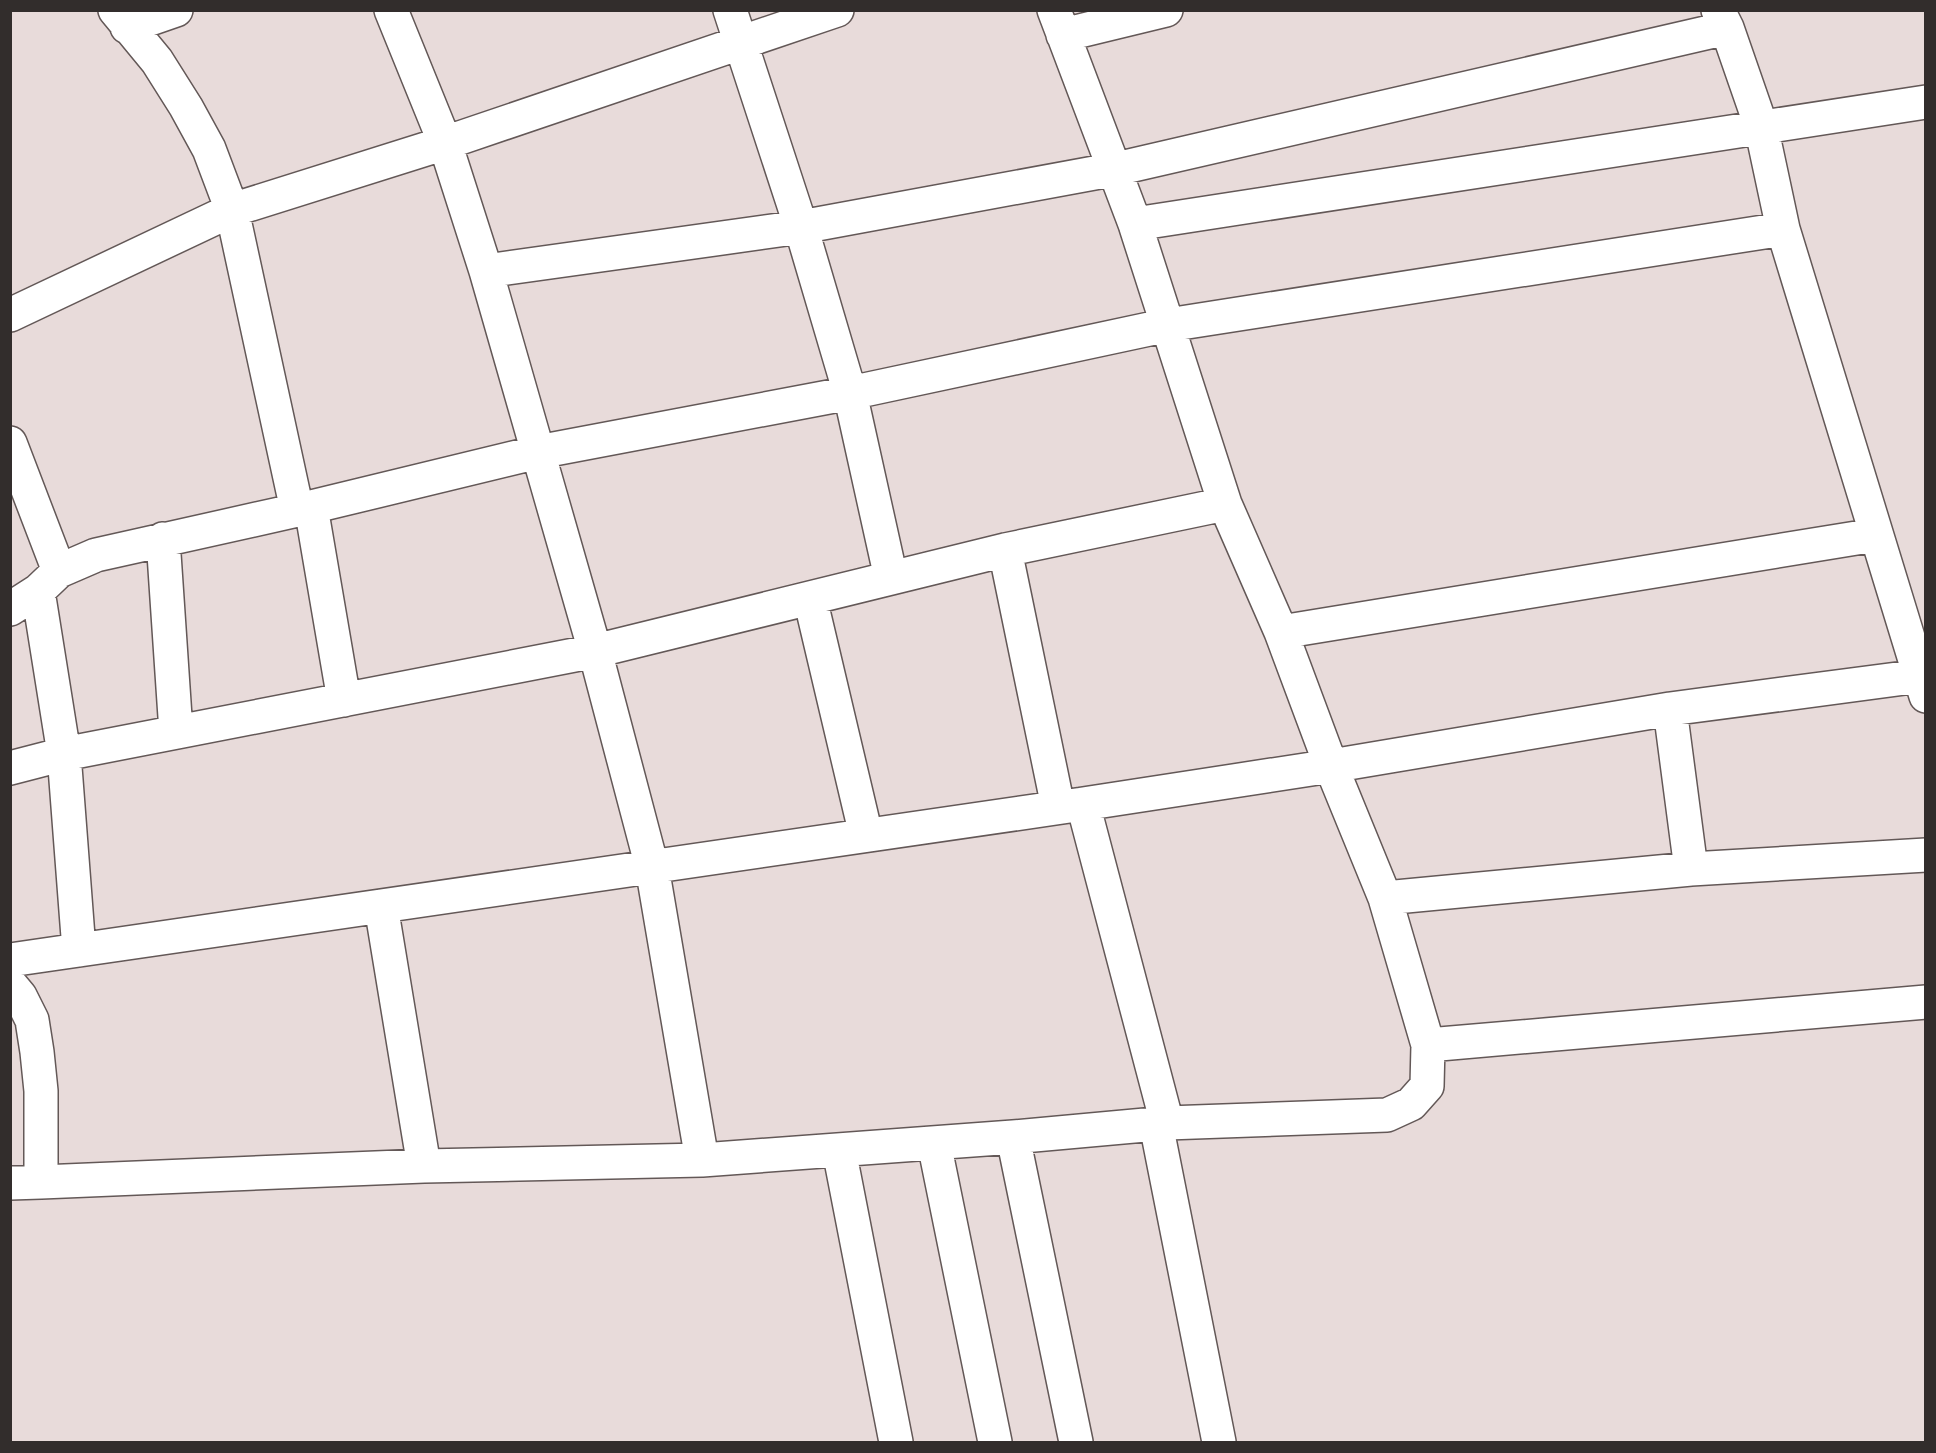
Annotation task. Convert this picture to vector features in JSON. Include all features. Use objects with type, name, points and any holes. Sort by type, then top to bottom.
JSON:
[{"type":"street","points":[[121,19],[176,10]]},
{"type":"street","points":[[391,10],[445,142],[486,271],[595,651],[652,867],[702,1160]]},
{"type":"street","points":[[730,10],[801,227],[850,393],[891,578]]},
{"type":"street","points":[[10,315],[232,210],[445,142],[837,10]]},
{"type":"street","points":[[10,984],[20,996],[32,1020],[41,1101],[26,1182],[424,1166],[702,1160],[1013,1137],[1162,1123],[1387,1115],[1411,1104],[1427,1086],[1428,1045],[1385,898],[1331,766],[1281,632],[1225,504],[1116,169],[1058,23],[1166,10]]},
{"type":"street","points":[[121,19],[157,61],[186,107],[209,149],[232,210],[304,509],[344,700]]},
{"type":"street","points":[[10,960],[1331,766],[1670,709],[1923,686],[1783,229],[1761,126],[1723,20],[1116,169],[801,227],[486,271]]},
{"type":"street","points":[[1135,224],[1926,102]]},
{"type":"street","points":[[10,609],[48,581],[96,555],[304,509],[538,452],[850,393],[1168,325],[1783,229]]},
{"type":"street","points":[[10,443],[48,581],[79,950]]},
{"type":"street","points":[[10,768],[64,754],[595,651],[1005,550],[1225,504]]},
{"type":"street","points":[[1281,632],[1875,535]]},
{"type":"street","points":[[163,539],[176,732]]},
{"type":"street","points":[[1005,550],[1071,805],[1162,1123],[1219,1443]]},
{"type":"street","points":[[810,598],[866,835]]},
{"type":"street","points":[[1670,709],[1691,869]]},
{"type":"street","points":[[1385,898],[1691,869],[1926,855]]},
{"type":"street","points":[[381,906],[424,1166]]},
{"type":"street","points":[[1428,1045],[1926,1002]]},
{"type":"street","points":[[1013,1137],[1076,1443]]},
{"type":"street","points":[[934,1143],[995,1443]]},
{"type":"street","points":[[839,1150],[896,1443]]}]
